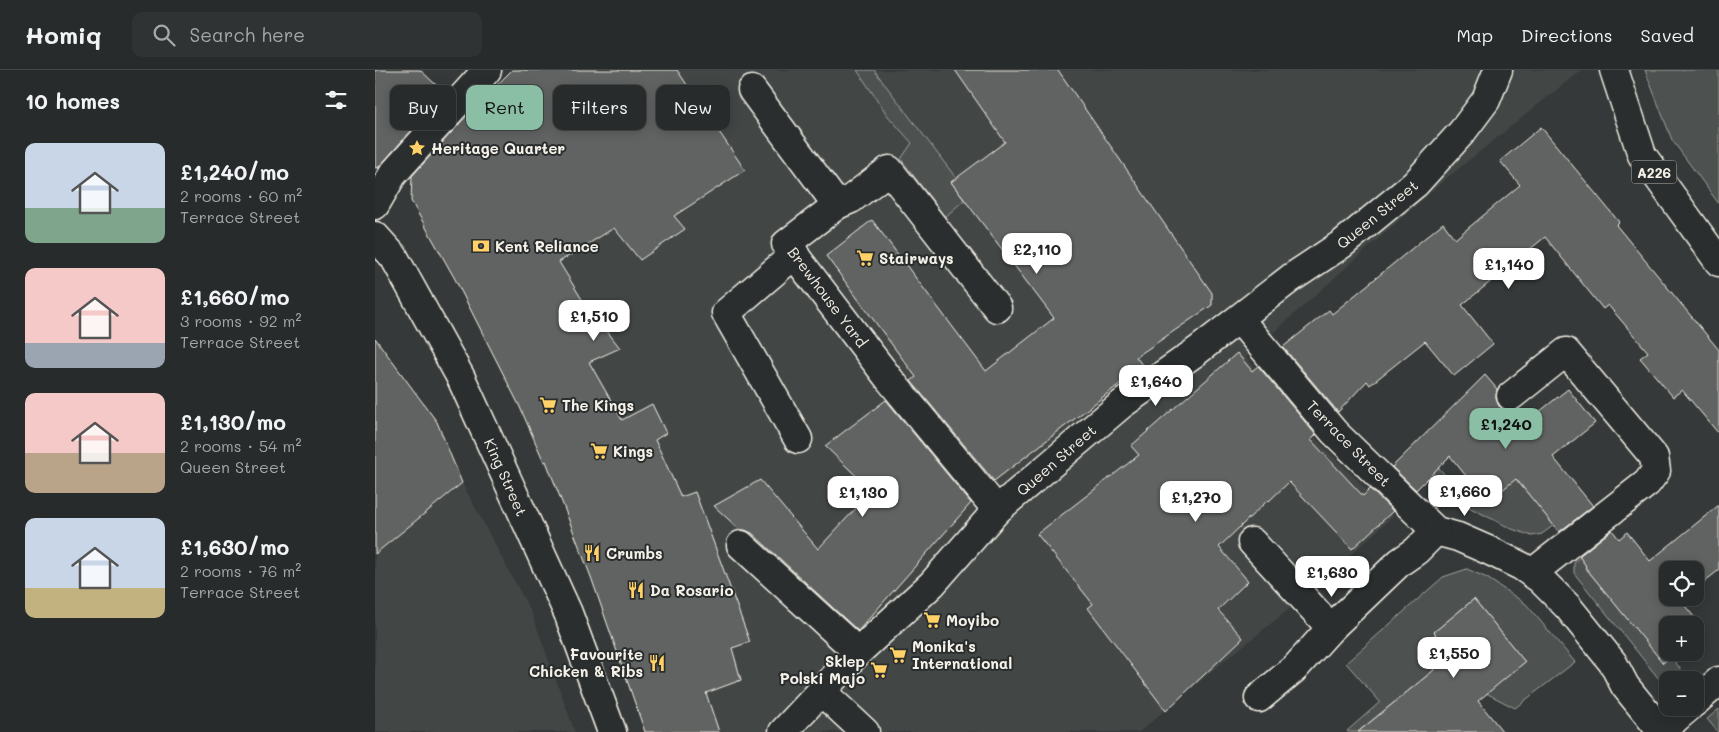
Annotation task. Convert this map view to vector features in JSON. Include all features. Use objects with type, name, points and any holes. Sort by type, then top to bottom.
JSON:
[{"type":"street","points":[[375,204],[393,174],[487,70]]},
{"type":"street","name":"Queen Street","points":[[783,732],[858,652],[932,584],[997,510],[1122,404],[1239,319],[1291,278],[1349,239],[1415,184],[1462,132],[1485,100],[1498,70]]},
{"type":"street","name":"A226","points":[[1614,70],[1643,155],[1719,262]]},
{"type":"street","points":[[752,90],[837,205],[851,199],[889,170],[997,308]]},
{"type":"street","name":"Brewhouse Yard","points":[[837,205],[787,244],[890,380],[997,510]]},
{"type":"street","name":"King Street","points":[[375,236],[394,257],[461,378],[568,613],[612,732]]},
{"type":"street","points":[[795,254],[726,313],[798,440]]},
{"type":"street","name":"Terrace Street","points":[[1239,319],[1334,432],[1436,531],[1458,537],[1532,573],[1553,590],[1568,607],[1613,663],[1625,686],[1678,721]]},
{"type":"street","points":[[1511,396],[1566,352],[1654,457],[1656,471],[1647,484],[1532,573]]},
{"type":"street","points":[[1259,698],[1295,668],[1331,628],[1400,562],[1436,531]]},
{"type":"street","points":[[1252,542],[1331,628]]},
{"type":"street","points":[[741,545],[858,652]]},
{"type":"street","points":[[1678,721],[1719,682]]},
{"type":"street","points":[[821,691],[865,732]]},
{"type":"shaded area","points":[[512,70],[1581,70],[1442,182],[1246,357],[1309,432],[1393,516],[1303,598],[1139,732],[645,732],[584,558],[529,427],[455,279],[411,201],[413,170],[453,130],[456,130],[456,127],[466,116],[466,130],[543,130],[543,85],[497,85]]},
{"type":"shaded area","points":[[857,70],[874,70],[956,178],[951,182],[964,200],[945,217],[901,159],[912,143],[888,116]]},
{"type":"shaded area","points":[[1645,70],[1719,70],[1719,204],[1672,140]]},
{"type":"shaded area","points":[[375,340],[445,444],[455,463],[462,483],[532,614],[575,732],[375,732]]},
{"type":"shaded area","points":[[1438,467],[1458,490],[1469,480],[1516,479],[1554,525],[1542,534],[1532,536],[1512,529],[1443,494],[1429,476]]},
{"type":"shaded area","points":[[1600,541],[1609,547],[1585,567],[1659,657],[1659,661],[1675,661],[1682,671],[1659,671],[1659,679],[1574,573],[1574,562]]},
{"type":"shaded area","points":[[1467,569],[1487,578],[1526,604],[1575,662],[1515,708],[1486,693],[1525,662],[1474,599],[1434,632],[1436,634],[1418,649],[1434,670],[1360,730],[1361,732],[1348,732],[1380,702],[1346,663],[1443,577]]},
{"type":"shaded area","points":[[1719,709],[1719,732],[1718,732],[1707,719]]},
{"type":"building","points":[[375,70],[420,70],[436,85],[390,85],[390,130],[412,130],[379,167],[375,168]]},
{"type":"building","points":[[512,70],[677,70],[687,85],[656,85],[656,130],[718,130],[745,170],[674,216],[685,229],[640,260],[614,228],[559,262],[594,319],[597,318],[620,348],[589,362],[622,420],[652,404],[666,433],[655,440],[681,497],[695,492],[750,642],[732,648],[741,680],[706,693],[719,732],[645,732],[591,577],[546,461],[544,462],[519,405],[455,279],[411,201],[412,176],[454,130],[456,130],[456,127],[466,116],[466,130],[543,130],[543,85],[497,85]]},
{"type":"building","points":[[955,70],[1058,70],[1212,293],[1212,305],[1136,357],[1143,366],[994,481],[911,381],[916,377],[826,256],[872,220],[986,371],[1054,318],[951,182],[1005,142]]},
{"type":"building","points":[[1541,127],[1619,222],[1616,225],[1719,350],[1719,434],[1682,390],[1673,397],[1640,358],[1648,352],[1608,305],[1603,309],[1545,237],[1462,305],[1493,344],[1454,376],[1425,341],[1370,385],[1367,381],[1338,412],[1283,347],[1329,310],[1332,314],[1443,223],[1455,239],[1520,185],[1500,161]]},
{"type":"building","points":[[375,338],[437,422],[462,483],[375,554]]},
{"type":"building","points":[[1237,353],[1252,371],[1258,366],[1316,435],[1311,440],[1363,496],[1370,489],[1393,511],[1352,549],[1289,482],[1268,500],[1219,547],[1248,581],[1218,610],[1243,638],[1166,711],[1088,608],[1093,604],[1037,534],[1139,455],[1131,446]]},
{"type":"building","points":[[1485,375],[1497,389],[1496,398],[1499,406],[1506,411],[1515,411],[1525,423],[1568,389],[1595,423],[1553,457],[1593,506],[1559,532],[1516,479],[1487,502],[1450,456],[1416,490],[1392,467]]},
{"type":"building","points":[[886,400],[971,503],[858,631],[752,533],[740,530],[714,506],[760,480],[818,549],[872,491],[825,446]]},
{"type":"building","points":[[1719,505],[1719,570],[1704,582],[1704,561],[1659,561],[1659,606],[1685,606],[1693,616],[1659,616],[1659,658],[1585,567],[1579,556],[1612,530],[1619,539],[1627,532],[1650,561]]},
{"type":"building","points":[[1474,599],[1525,662],[1478,701],[1503,732],[1358,732],[1434,670],[1418,649],[1436,634],[1434,632]]},
{"type":"place","name":"Heritage Quarter","points":[[417,148]]},
{"type":"place","name":"Kent Reliance","points":[[481,246]]},
{"type":"place","name":"Stairways","points":[[865,258]]},
{"type":"place","name":"The Kings","points":[[548,405]]},
{"type":"place","name":"Kings","points":[[599,451]]},
{"type":"place","name":"Crumbs","points":[[592,553]]},
{"type":"place","name":"Da Rosario","points":[[636,590]]},
{"type":"place","name":"Moyibo","points":[[932,620]]},
{"type":"place","name":"Monika's International","points":[[898,655]]},
{"type":"place","name":"Favourite Chicken & Ribs","points":[[657,663]]},
{"type":"place","name":"Sklep Polski Majo","points":[[879,670]]}]
